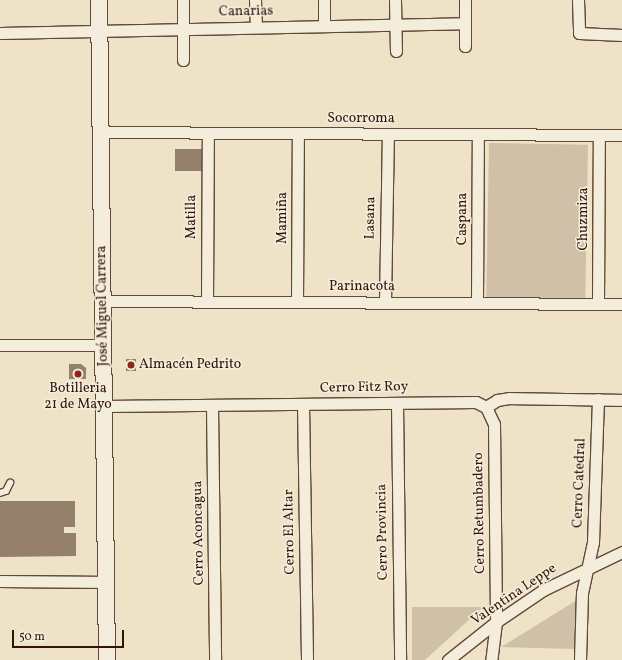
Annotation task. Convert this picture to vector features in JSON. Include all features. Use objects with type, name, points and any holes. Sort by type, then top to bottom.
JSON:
[{"type":"street","name":"José Miguel Carrera","points":[[99,0],[107,660]]},
{"type":"street","points":[[183,0],[183,60]]},
{"type":"street","points":[[255,0],[256,27]]},
{"type":"street","points":[[324,0],[324,26]]},
{"type":"street","points":[[395,0],[396,51]]},
{"type":"street","points":[[465,0],[465,46]]},
{"type":"street","points":[[578,0],[579,33],[622,35]]},
{"type":"street","name":"Canarias","points":[[0,33],[99,33],[115,30],[465,23]]},
{"type":"street","name":"Socorroma","points":[[100,132],[622,135]]},
{"type":"street","name":"Matilla","points":[[207,302],[208,133]]},
{"type":"street","name":"Mamiña","points":[[297,302],[298,133]]},
{"type":"street","name":"Lasana","points":[[385,302],[388,134]]},
{"type":"street","name":"Caspana","points":[[477,303],[478,134]]},
{"type":"street","name":"Chuzmiza","points":[[598,304],[599,135]]},
{"type":"street","name":"Parinacota","points":[[103,301],[622,304]]},
{"type":"street","points":[[0,345],[103,344]]},
{"type":"street","points":[[486,407],[503,398],[622,400]]},
{"type":"street","name":"Cerro Catedral","points":[[580,660],[582,593],[593,542],[598,399]]},
{"type":"street","name":"Cerro Fitz Roy","points":[[104,406],[476,402],[486,407]]},
{"type":"street","name":"Cerro Provincia","points":[[397,403],[400,660]]},
{"type":"street","name":"Cerro El Altar","points":[[303,404],[307,660]]},
{"type":"street","name":"Cerro Aconcagua","points":[[212,405],[215,660]]},
{"type":"street","name":"Cerro Retumbadero","points":[[486,407],[493,418],[494,424],[496,622],[491,660]]},
{"type":"street","name":"Valentina Leppe","points":[[448,660],[496,622],[543,590],[588,567],[622,552]]},
{"type":"street","points":[[0,581],[106,582]]},
{"type":"lane","points":[[0,493],[6,491],[10,483]]},
{"type":"shaded area","points":[[489,143],[588,145],[585,301],[486,299]]},
{"type":"shaded area","points":[[577,600],[574,649],[501,647]]},
{"type":"shaded area","points":[[412,607],[483,607],[425,660],[412,660]]},
{"type":"building","points":[[175,149],[202,149],[202,171],[175,171]]},
{"type":"building","name":"Almacén Pedrito","points":[[126,359],[136,359],[136,371],[126,371]]},
{"type":"building","name":"Botilleria 21 de Mayo","points":[[69,364],[81,364],[86,368],[86,379],[69,379]]},
{"type":"building","points":[[0,501],[75,501],[75,527],[64,527],[64,533],[76,533],[76,556],[0,557]]},
{"type":"place","name":"Almacén Pedrito","points":[[131,365]]},
{"type":"place","name":"Botilleria 21 de Mayo","points":[[78,374]]}]
